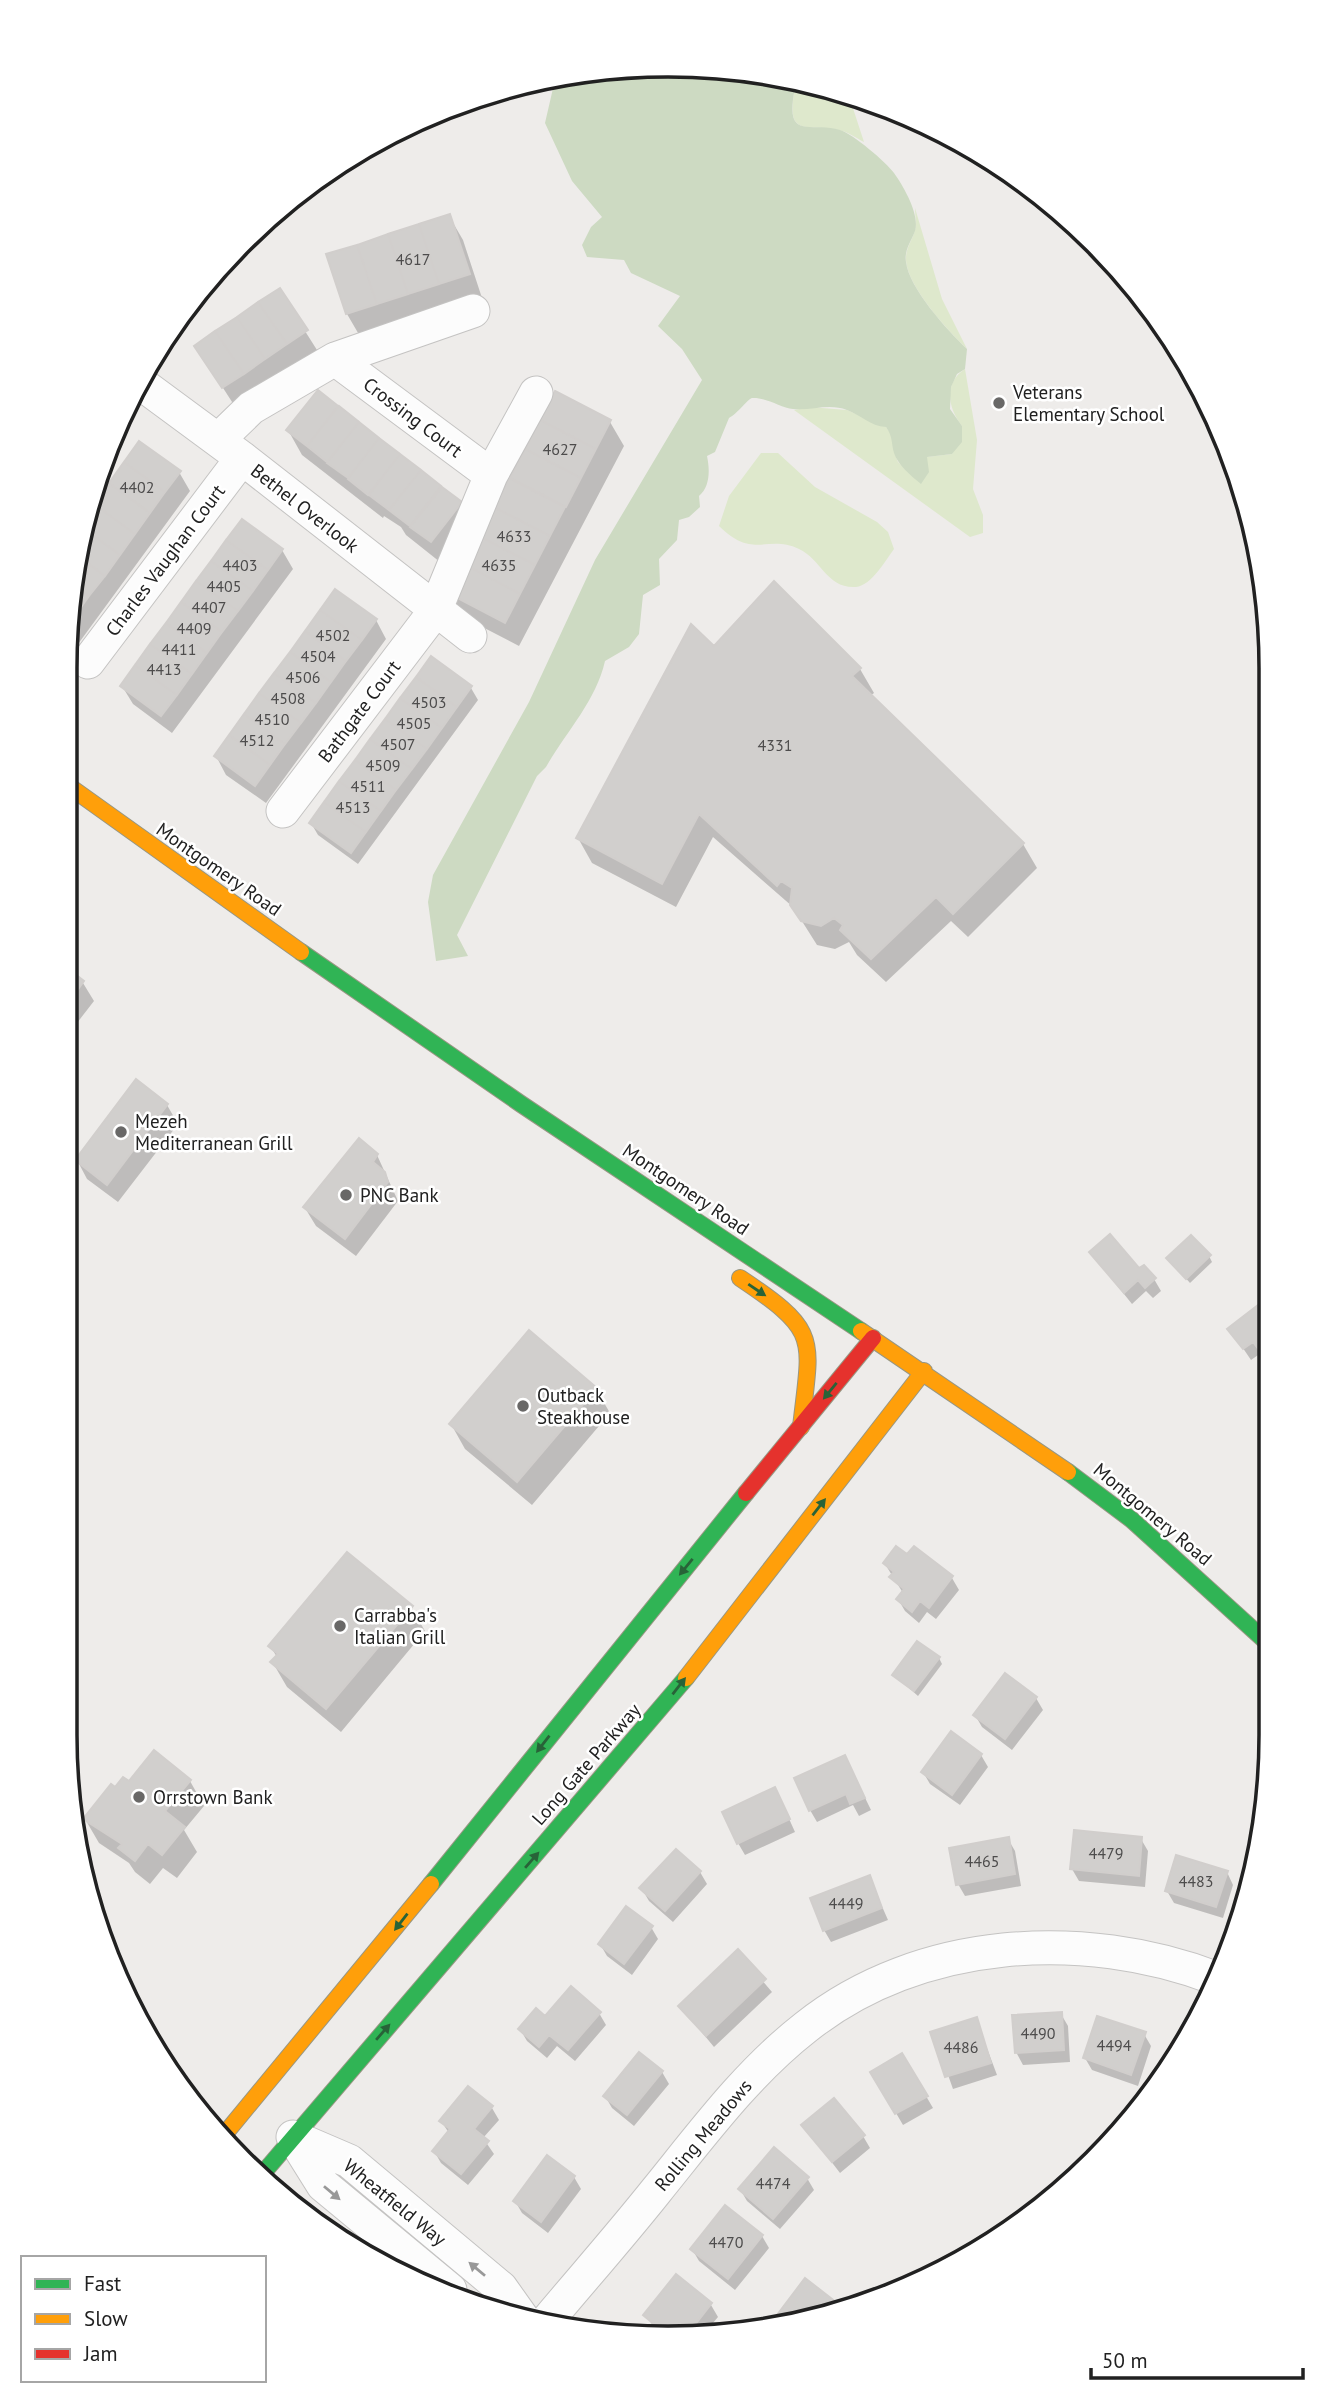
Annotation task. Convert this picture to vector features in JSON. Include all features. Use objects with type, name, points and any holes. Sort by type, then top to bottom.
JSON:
[{"type":"street","name":"Crossing Court","points":[[230,449],[251,408],[335,359],[473,311]]},
{"type":"street","name":"Crossing Court","points":[[335,359],[491,475]]},
{"type":"street","name":"Bethel Overlook","points":[[148,388],[470,636]]},
{"type":"street","points":[[435,611],[491,475],[536,393]]},
{"type":"street","name":"Charles Vaughan Court","points":[[88,662],[230,449]]},
{"type":"street","name":"Bathgate Court","points":[[283,811],[435,611]]},
{"type":"street","name":"Montgomery Road","points":[[77,792],[198,881],[521,1104],[1041,1451],[1132,1520],[1259,1636]]},
{"type":"street","points":[[520,1124],[521,1104]]},
{"type":"street","points":[[722,1266],[767,1296],[802,1329],[809,1351],[801,1427]]},
{"type":"street","points":[[228,2130],[305,2039],[873,1338]]},
{"type":"street","name":"Long Gate Parkway","points":[[266,2168],[285,2129],[339,2084],[661,1710],[923,1371]]},
{"type":"street","name":"Rolling Meadows","points":[[552,2315],[733,2094],[805,2027],[835,2007],[900,1974],[1014,1948],[1080,1947],[1130,1954],[1183,1966],[1208,1975]]},
{"type":"street","points":[[294,2079],[296,2060],[305,2039]]},
{"type":"street","points":[[305,2097],[317,2095],[339,2084]]},
{"type":"street","points":[[250,2103],[269,2102]]},
{"type":"street","points":[[250,2103],[250,2125]]},
{"type":"street","name":"Wheatfield Way","points":[[285,2129],[323,2185],[436,2278]]},
{"type":"street","name":"Wheatfield Way","points":[[285,2129],[349,2161],[500,2288],[513,2305]]},
{"type":"green space","points":[[629,78],[707,78],[795,91],[793,116],[796,123],[840,130],[853,137],[890,168],[906,193],[916,224],[906,254],[909,272],[930,308],[967,349],[965,369],[957,374],[951,387],[950,409],[962,426],[962,442],[952,454],[927,457],[929,472],[921,484],[898,462],[886,427],[875,425],[847,410],[834,407],[793,409],[752,398],[729,418],[715,452],[707,456],[708,478],[699,496],[700,507],[689,517],[679,520],[677,540],[659,559],[660,585],[643,595],[639,634],[629,647],[605,661],[588,703],[546,767],[537,776],[457,935],[468,956],[436,961],[428,902],[433,875],[529,702],[595,560],[702,380],[682,349],[658,326],[680,296],[631,273],[624,260],[587,257],[582,245],[591,227],[602,217],[572,181],[545,123],[553,88],[591,82]]},
{"type":"green space","points":[[795,91],[852,106],[864,142],[841,131],[801,126],[793,115]]},
{"type":"green space","points":[[915,208],[942,299],[967,349],[930,308],[908,272],[906,257],[916,228]]},
{"type":"green space","points":[[965,369],[977,440],[973,489],[983,515],[983,533],[970,537],[794,410],[809,407],[847,410],[886,427],[894,438],[894,451],[898,462],[921,483],[927,457],[952,454],[962,426],[953,411],[951,388],[953,381]]},
{"type":"green space","points":[[761,453],[778,453],[815,487],[877,522],[888,532],[894,549],[878,572],[867,582],[856,587],[838,583],[799,549],[788,545],[741,542],[719,526],[729,496]]},
{"type":"building","points":[[450,214],[470,274],[439,284],[419,224]]},
{"type":"building","points":[[419,224],[439,284],[408,294],[388,234]]},
{"type":"building","points":[[388,234],[408,294],[377,304],[357,245]]},
{"type":"building","points":[[357,245],[377,304],[346,314],[326,254]]},
{"type":"building","points":[[280,288],[308,330],[287,344],[258,302]]},
{"type":"building","points":[[258,302],[287,344],[265,359],[237,317]]},
{"type":"building","points":[[237,317],[265,359],[244,374],[215,331]]},
{"type":"building","points":[[215,331],[244,374],[222,388],[194,346]]},
{"type":"building","points":[[318,390],[338,406],[307,446],[286,430]]},
{"type":"building","points":[[555,391],[611,420],[596,449],[540,420]]},
{"type":"building","points":[[339,406],[359,422],[327,462],[307,446]]},
{"type":"building","points":[[540,420],[596,449],[581,478],[525,449]]},
{"type":"building","points":[[359,422],[379,438],[348,478],[327,463]]},
{"type":"building","points":[[379,438],[400,454],[368,495],[348,479]]},
{"type":"building","points":[[139,441],[181,471],[165,492],[124,462]]},
{"type":"building","points":[[525,449],[581,478],[566,507],[510,478]]},
{"type":"building","points":[[400,454],[421,470],[389,510],[369,495]]},
{"type":"building","points":[[124,462],[165,492],[150,513],[109,483]]},
{"type":"building","points":[[421,470],[441,486],[410,526],[389,510]]},
{"type":"building","points":[[509,478],[565,507],[550,536],[494,507]]},
{"type":"building","points":[[109,483],[150,513],[135,534],[99,508]]},
{"type":"building","points":[[442,487],[462,502],[431,542],[410,527]]},
{"type":"building","points":[[494,507],[550,536],[535,565],[479,536]]},
{"type":"building","points":[[99,508],[135,534],[120,555],[92,535]]},
{"type":"building","points":[[242,519],[283,549],[268,570],[226,540]]},
{"type":"building","points":[[92,535],[120,555],[105,576],[87,562]]},
{"type":"building","points":[[479,536],[535,565],[520,594],[464,564]]},
{"type":"building","points":[[226,540],[268,570],[253,591],[211,561]]},
{"type":"building","points":[[211,561],[253,591],[238,611],[196,581]]},
{"type":"building","points":[[87,562],[105,576],[89,596],[82,591]]},
{"type":"building","points":[[464,564],[520,594],[505,623],[448,593]]},
{"type":"building","points":[[196,581],[238,611],[222,632],[181,602]]},
{"type":"building","points":[[774,581],[861,668],[852,676],[1024,843],[953,914],[936,897],[871,959],[840,930],[843,925],[834,918],[821,926],[801,921],[790,905],[792,888],[781,881],[777,886],[699,814],[662,884],[576,838],[691,624],[714,646]]},
{"type":"building","points":[[335,589],[377,619],[362,640],[320,610]]},
{"type":"building","points":[[82,591],[89,596],[80,608]]},
{"type":"building","points":[[181,602],[222,632],[207,653],[166,623]]},
{"type":"building","points":[[320,610],[362,640],[346,661],[305,631]]},
{"type":"building","points":[[166,623],[207,653],[192,674],[150,644]]},
{"type":"building","points":[[305,631],[346,661],[331,682],[290,652]]},
{"type":"building","points":[[150,644],[192,674],[177,695],[135,665]]},
{"type":"building","points":[[290,652],[331,682],[316,703],[274,673]]},
{"type":"building","points":[[431,656],[472,686],[457,707],[416,677]]},
{"type":"building","points":[[135,665],[177,695],[161,716],[120,686]]},
{"type":"building","points":[[274,673],[316,703],[301,723],[259,693]]},
{"type":"building","points":[[416,677],[457,707],[442,728],[400,698]]},
{"type":"building","points":[[259,693],[301,723],[285,744],[244,714]]},
{"type":"building","points":[[400,698],[442,728],[427,749],[385,719]]},
{"type":"building","points":[[244,714],[285,744],[270,765],[229,735]]},
{"type":"building","points":[[385,719],[427,749],[412,769],[370,739]]},
{"type":"building","points":[[229,735],[270,765],[255,786],[214,756]]},
{"type":"building","points":[[370,739],[412,769],[396,790],[355,760]]},
{"type":"building","points":[[355,760],[396,790],[381,811],[339,781]]},
{"type":"building","points":[[339,781],[381,811],[366,832],[324,802]]},
{"type":"building","points":[[324,802],[366,832],[351,853],[309,823]]},
{"type":"building","points":[[77,976],[84,981],[77,991]]},
{"type":"building","name":"Mezeh Mediterranean Grill","points":[[136,1079],[168,1104],[107,1185],[77,1162],[77,1157]]},
{"type":"building","name":"PNC Bank","points":[[359,1138],[378,1154],[373,1162],[385,1172],[388,1182],[345,1239],[303,1207]]},
{"type":"building","points":[[1110,1234],[1139,1268],[1144,1265],[1156,1278],[1145,1288],[1138,1280],[1124,1293],[1089,1252]]},
{"type":"building","points":[[1191,1235],[1211,1255],[1186,1279],[1166,1258]]},
{"type":"building","points":[[1259,1304],[1259,1350],[1253,1342],[1243,1349],[1227,1329]]},
{"type":"building","name":"Outback Steakhouse","points":[[529,1330],[597,1388],[517,1482],[449,1424]]},
{"type":"building","points":[[896,1546],[907,1554],[914,1546],[953,1576],[929,1608],[920,1601],[912,1612],[896,1599],[904,1589],[889,1577],[894,1572],[883,1563]]},
{"type":"building","name":"Carrabba's Italian Grill","points":[[347,1552],[413,1606],[326,1709],[270,1662],[278,1654],[268,1646]]},
{"type":"building","points":[[917,1641],[940,1657],[914,1691],[892,1675]]},
{"type":"building","points":[[1005,1673],[1037,1697],[1005,1739],[973,1715]]},
{"type":"building","points":[[951,1731],[982,1754],[952,1795],[921,1772]]},
{"type":"building","name":"Orrstown Bank","points":[[154,1750],[191,1780],[165,1811],[185,1827],[162,1855],[148,1844],[135,1861],[118,1848],[122,1844],[83,1819],[111,1784],[115,1787],[123,1777],[129,1781]]},
{"type":"building","points":[[845,1755],[865,1798],[850,1804],[846,1794],[809,1811],[794,1778]]},
{"type":"building","points":[[775,1787],[790,1819],[737,1844],[722,1812]]},
{"type":"building","points":[[1074,1830],[1142,1837],[1139,1876],[1070,1869]]},
{"type":"building","points":[[1009,1837],[1015,1874],[956,1885],[949,1848]]},
{"type":"building","points":[[676,1849],[701,1871],[665,1911],[639,1888]]},
{"type":"building","points":[[1176,1855],[1228,1871],[1216,1907],[1165,1891]]},
{"type":"building","points":[[870,1875],[882,1908],[823,1931],[810,1898]]},
{"type":"building","points":[[626,1906],[653,1926],[624,1964],[598,1944]]},
{"type":"building","points":[[738,1949],[766,1979],[706,2036],[678,2006]]},
{"type":"building","points":[[571,1986],[601,2012],[568,2050],[549,2035],[539,2047],[518,2029],[536,2008],[545,2016]]},
{"type":"building","points":[[1062,2012],[1064,2050],[1015,2053],[1012,2015]]},
{"type":"building","points":[[1097,2016],[1146,2032],[1131,2075],[1083,2058]]},
{"type":"building","points":[[977,2017],[991,2063],[945,2077],[930,2032]]},
{"type":"building","points":[[639,2052],[663,2071],[627,2115],[603,2096]]},
{"type":"building","points":[[902,2053],[928,2096],[895,2114],[870,2072]]},
{"type":"building","points":[[468,2086],[493,2106],[474,2129],[489,2141],[461,2174],[432,2151],[450,2129],[439,2121]]},
{"type":"building","points":[[834,2098],[865,2135],[832,2162],[801,2125]]},
{"type":"building","points":[[774,2147],[809,2177],[773,2219],[738,2189]]},
{"type":"building","points":[[547,2155],[575,2176],[541,2222],[513,2201]]},
{"type":"building","points":[[725,2205],[763,2235],[728,2279],[690,2249]]},
{"type":"building","points":[[676,2274],[712,2303],[695,2325],[656,2326],[643,2315]]},
{"type":"building","points":[[805,2278],[835,2302],[783,2315],[777,2315]]},
{"type":"traffic: fast","points":[[301,952],[521,1104],[861,1331]]},
{"type":"traffic: fast","points":[[1068,1472],[1132,1520],[1259,1635]]},
{"type":"traffic: fast","points":[[431,1884],[746,1493]]},
{"type":"traffic: fast","points":[[267,2169],[686,1678]]},
{"type":"traffic: slow","points":[[77,792],[301,952]]},
{"type":"traffic: slow","points":[[740,1278],[785,1311],[798,1325],[805,1339],[807,1373],[801,1427]]},
{"type":"traffic: slow","points":[[861,1331],[1068,1472]]},
{"type":"traffic: slow","points":[[686,1678],[924,1371]]},
{"type":"traffic: slow","points":[[228,2130],[431,1884]]},
{"type":"traffic: jam","points":[[746,1493],[873,1338]]},
{"type":"place","name":"Veterans Elementary School","points":[[999,403]]},
{"type":"place","name":"Mezeh Mediterranean Grill","points":[[121,1132]]},
{"type":"place","name":"PNC Bank","points":[[346,1195]]},
{"type":"place","name":"Outback Steakhouse","points":[[523,1406]]},
{"type":"place","name":"Carrabba's Italian Grill","points":[[340,1626]]},
{"type":"place","name":"Orrstown Bank","points":[[139,1797]]}]
